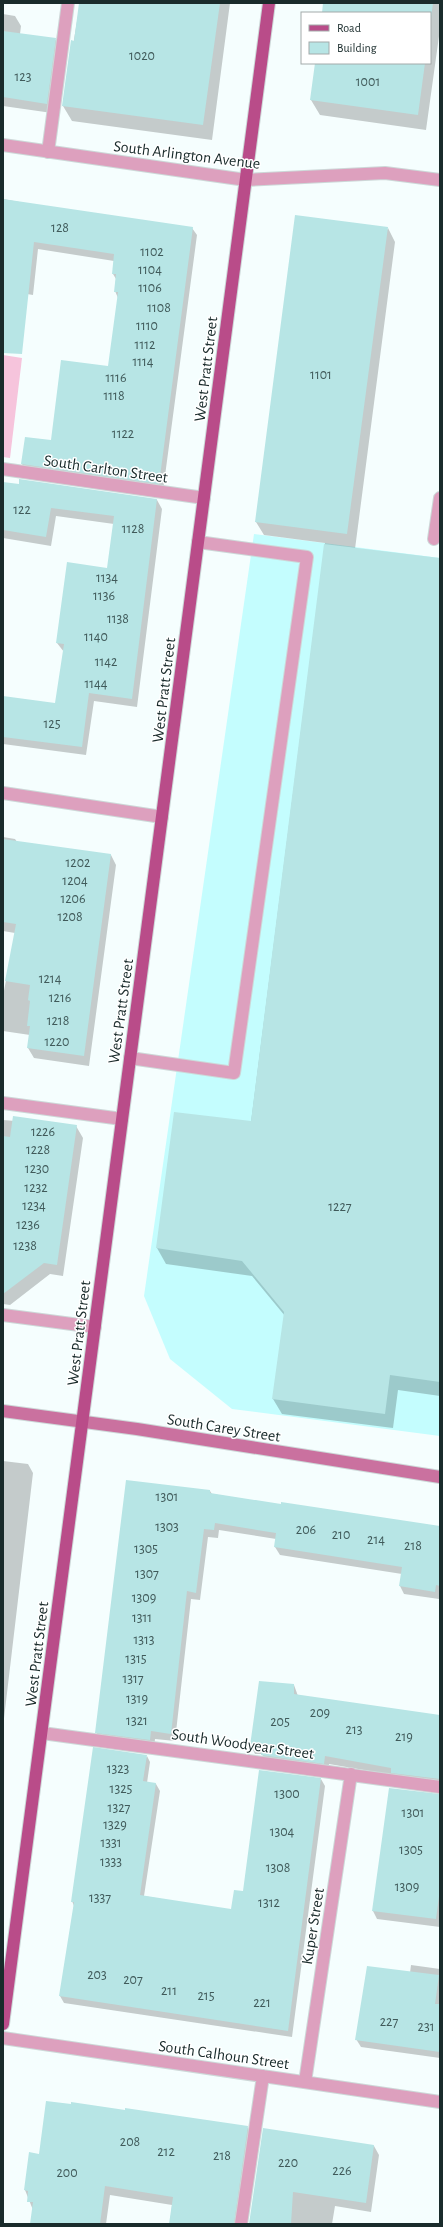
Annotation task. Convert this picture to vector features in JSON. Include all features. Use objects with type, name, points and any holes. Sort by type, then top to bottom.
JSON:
[{"type":"main road","name":"West Pratt Street","points":[[3,2024],[269,3]]},
{"type":"main road","name":"South Carey Street","points":[[3,1412],[82,1422],[440,1477]]},
{"type":"street","points":[[48,152],[68,3]]},
{"type":"street","name":"South Arlington Avenue","points":[[3,145],[246,180],[385,173],[440,180]]},
{"type":"street","name":"South Carlton Street","points":[[3,469],[204,498]]},
{"type":"street","points":[[434,539],[440,498]]},
{"type":"street","points":[[130,1058],[234,1073],[307,557],[198,542]]},
{"type":"street","points":[[3,794],[162,817]]},
{"type":"street","points":[[3,1103],[122,1119]]},
{"type":"street","points":[[3,1315],[95,1327]]},
{"type":"street","name":"South Woodyear Street","points":[[42,1733],[440,1787]]},
{"type":"street","name":"Kuper Street","points":[[304,2082],[351,1774]]},
{"type":"street","name":"South Calhoun Street","points":[[3,2038],[440,2102]]},
{"type":"street","points":[[241,2224],[263,2076]]},
{"type":"shaded area","points":[[3,355],[22,358],[10,458],[3,457]]},
{"type":"shaded area","points":[[254,534],[440,558],[440,1436],[232,1409],[170,1359],[144,1296]]},
{"type":"building","points":[[79,3],[220,3],[203,125],[62,106],[71,40],[74,41]]},
{"type":"building","points":[[323,3],[433,3],[431,18],[431,12],[322,12]]},
{"type":"building","points":[[3,31],[56,38],[47,104],[3,97]]},
{"type":"building","points":[[315,64],[425,64],[418,115],[310,100]]},
{"type":"building","points":[[3,199],[193,227],[159,484],[21,464],[25,437],[51,440],[61,360],[108,366],[118,292],[114,292],[116,274],[112,274],[114,254],[34,242],[22,354],[3,353]]},
{"type":"building","points":[[295,215],[388,227],[347,534],[255,522]]},
{"type":"building","points":[[19,479],[157,499],[132,699],[89,693],[82,747],[3,737],[3,696],[55,703],[64,644],[56,643],[67,562],[107,568],[114,516],[51,508],[46,537],[3,530],[3,482],[19,484]]},
{"type":"building","points":[[324,544],[440,558],[440,1382],[390,1375],[385,1414],[272,1399],[284,1312],[242,1261],[156,1248],[174,1112],[251,1121]]},
{"type":"building","points":[[3,839],[111,854],[84,1056],[27,1048],[30,1026],[27,1026],[30,985],[5,981],[16,924],[3,922]]},
{"type":"building","points":[[13,1116],[77,1125],[57,1265],[44,1263],[3,1294],[3,1136],[10,1137]]},
{"type":"building","points":[[126,1480],[210,1490],[210,1493],[440,1526],[440,1586],[436,1585],[435,1592],[399,1586],[402,1567],[274,1547],[276,1533],[215,1523],[214,1530],[204,1529],[196,1593],[187,1591],[171,1734],[151,1731],[150,1740],[95,1733]]},
{"type":"building","points":[[259,1681],[294,1684],[294,1694],[440,1715],[440,1779],[391,1773],[391,1768],[325,1756],[324,1764],[261,1755],[262,1747],[250,1746]]},
{"type":"building","points":[[93,1747],[147,1755],[143,1781],[156,1783],[140,1895],[231,1909],[234,1890],[243,1891],[259,1770],[321,1778],[288,2031],[59,1996],[74,1902],[71,1902]]},
{"type":"building","points":[[389,1788],[440,1794],[440,1889],[436,1919],[372,1911]]},
{"type":"building","points":[[367,1966],[439,1975],[435,2004],[440,2004],[440,2052],[355,2040]]},
{"type":"building","points":[[46,2101],[71,2104],[71,2102],[125,2110],[125,2108],[248,2126],[234,2224],[169,2224],[173,2197],[105,2186],[100,2224],[30,2224],[33,2202],[27,2202],[28,2191],[24,2190],[29,2152],[39,2154]]},
{"type":"building","points":[[263,2128],[374,2145],[366,2203],[293,2192],[291,2224],[249,2224]]}]
